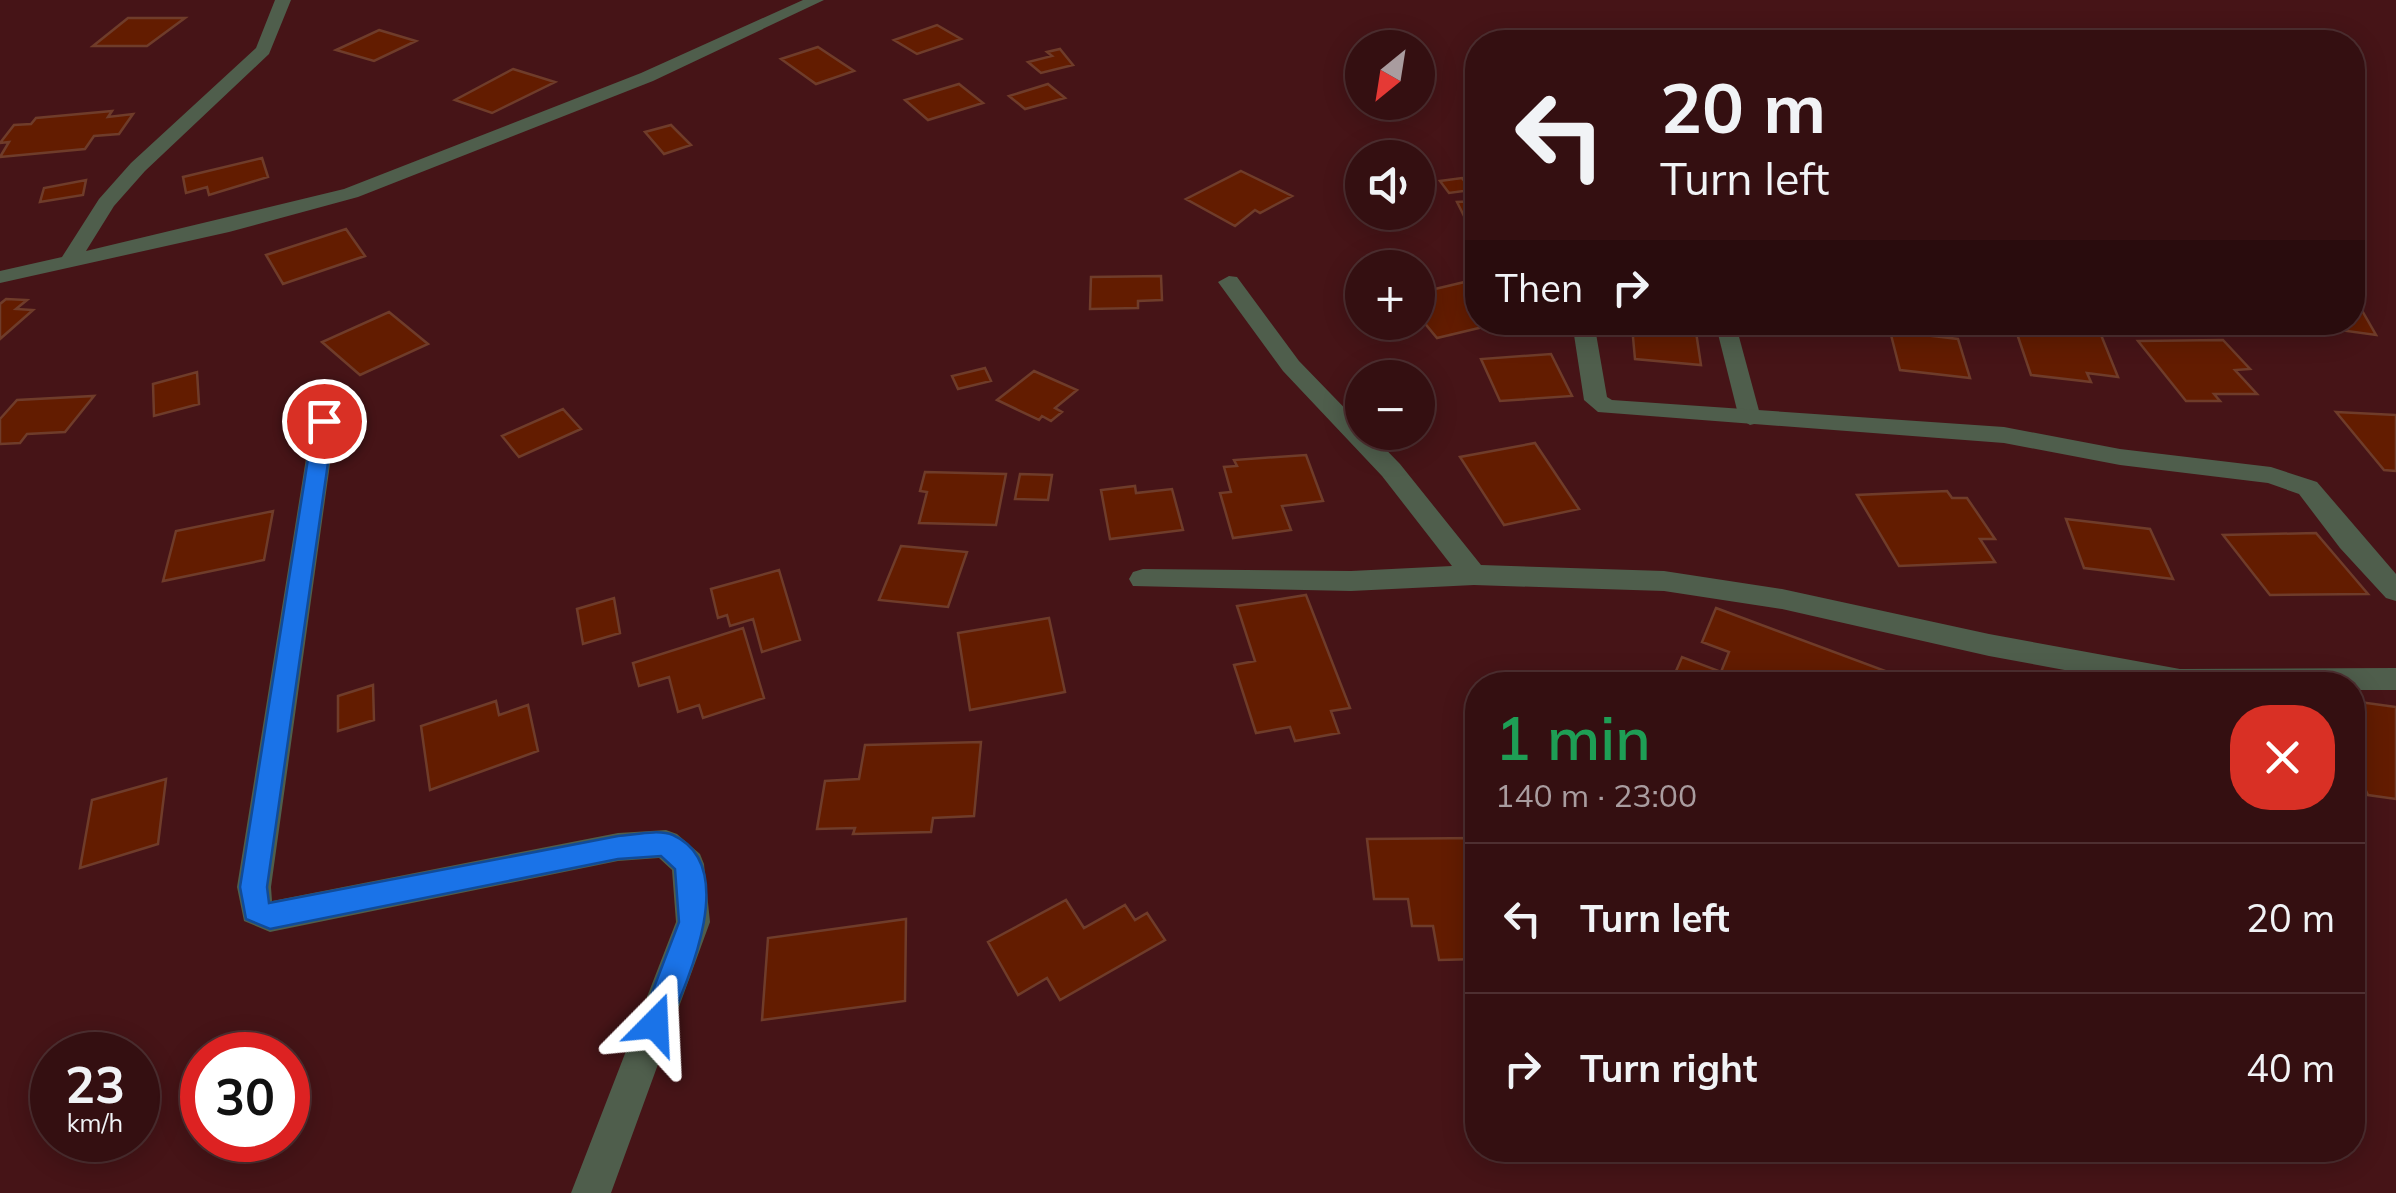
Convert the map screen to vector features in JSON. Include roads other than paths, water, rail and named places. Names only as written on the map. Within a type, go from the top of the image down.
[{"type":"street","points":[[72,258],[106,202],[138,167],[264,50],[270,37],[269,21],[283,0]]},
{"type":"street","points":[[0,277],[229,226],[350,193],[646,78],[816,0]]},
{"type":"street","points":[[1229,282],[1291,366],[1391,470],[1474,575]]},
{"type":"street","points":[[1586,335],[1596,400],[1606,407],[2004,434],[2120,456],[2294,480],[2308,488],[2349,541],[2396,591]]},
{"type":"street","points":[[324,421],[254,887],[256,910],[270,917],[618,848],[666,844],[688,864],[693,922],[591,1193]]},
{"type":"street","points":[[1143,579],[1352,581],[1474,575],[1664,581],[1782,599],[1989,645],[2136,672]]},
{"type":"street","points":[[2365,679],[2396,679]]},
{"type":"lane","points":[[1729,335],[1750,418]]}]
